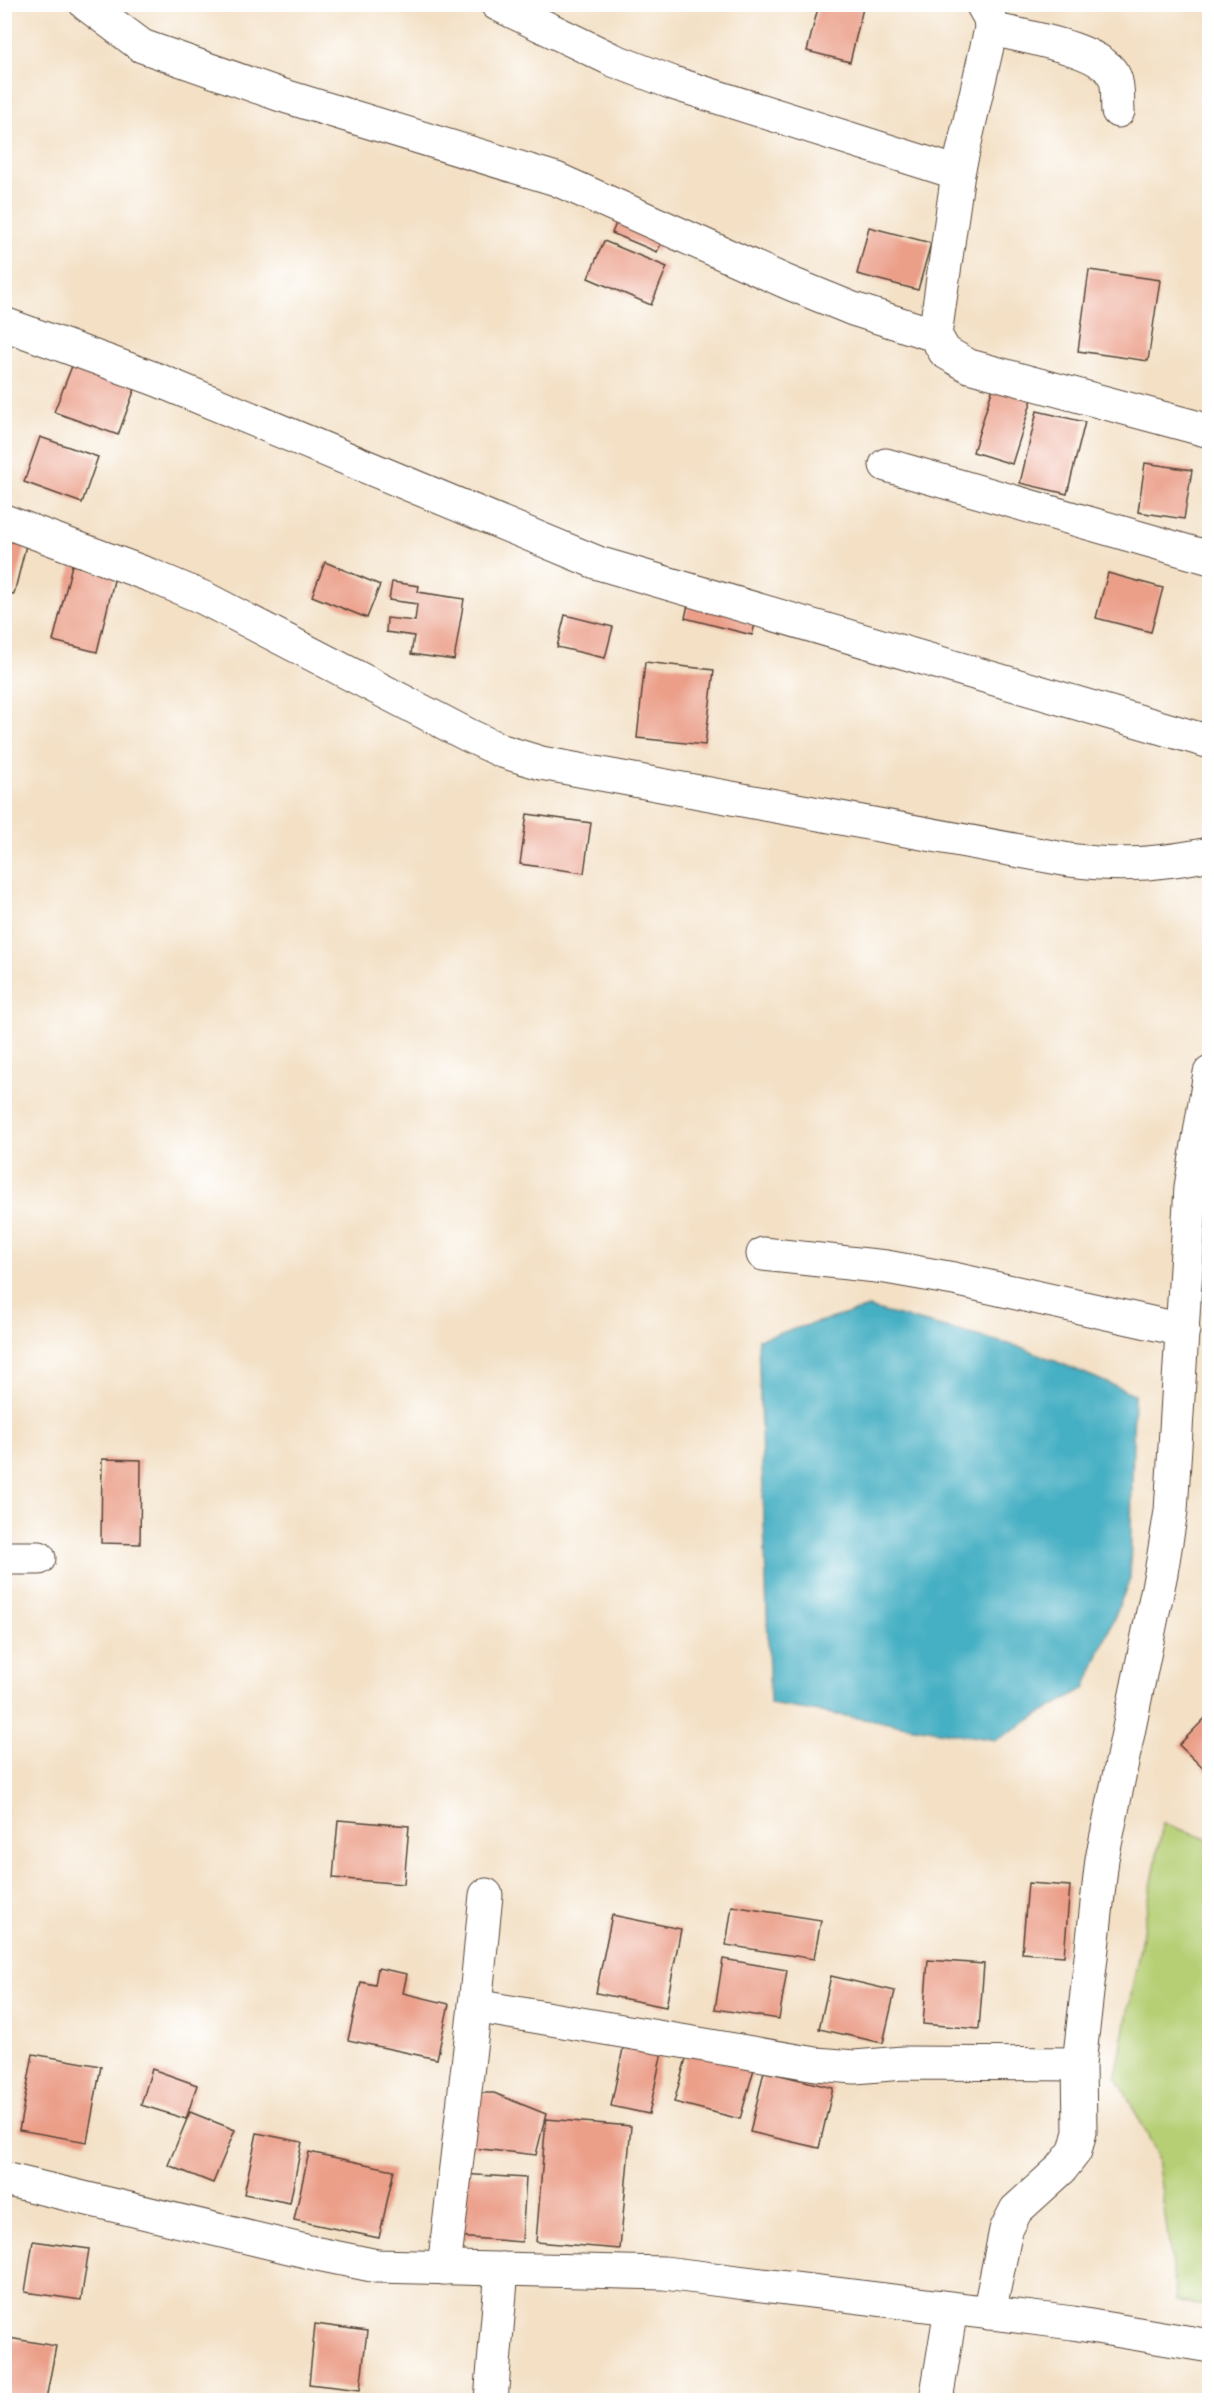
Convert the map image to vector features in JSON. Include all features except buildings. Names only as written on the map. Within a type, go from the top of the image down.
[{"type":"street","points":[[86,4],[142,46],[281,95],[556,179],[789,283],[853,309],[935,335]]},
{"type":"street","points":[[497,4],[613,60],[673,83],[958,172]]},
{"type":"street","points":[[1118,111],[1115,78],[1106,65],[1089,54],[986,17],[958,172],[935,335],[945,351],[969,366],[1209,430]]},
{"type":"street","points":[[4,324],[158,380],[598,563],[1209,742]]},
{"type":"street","points":[[886,465],[1209,558]]},
{"type":"street","points":[[4,521],[153,576],[204,598],[502,752],[541,763],[1069,860],[1113,866],[1151,865],[1209,854]]},
{"type":"street","points":[[989,2313],[1000,2248],[1016,2210],[1061,2169],[1075,2151],[1080,2132],[1079,2064],[1102,1859],[1161,1573],[1171,1511],[1191,1187],[1209,1073]]},
{"type":"street","points":[[763,1254],[886,1267],[954,1279],[1183,1330]]},
{"type":"street","points":[[4,1558],[39,1558]]},
{"type":"street","points":[[444,2268],[486,1895]]},
{"type":"street","points":[[475,2006],[816,2064],[855,2067],[903,2063],[1079,2064]]},
{"type":"street","points":[[4,2179],[377,2266],[664,2273],[1073,2323],[1209,2346]]},
{"type":"street","points":[[490,2400],[502,2269]]},
{"type":"street","points":[[936,2400],[951,2309]]},
{"type":"green space","points":[[1163,1823],[1209,1840],[1209,2307],[1177,2301],[1156,2151],[1116,2076]]},
{"type":"water","points":[[868,1308],[1024,1348],[1134,1394],[1130,1579],[1085,1688],[996,1740],[770,1704],[758,1339]]}]
